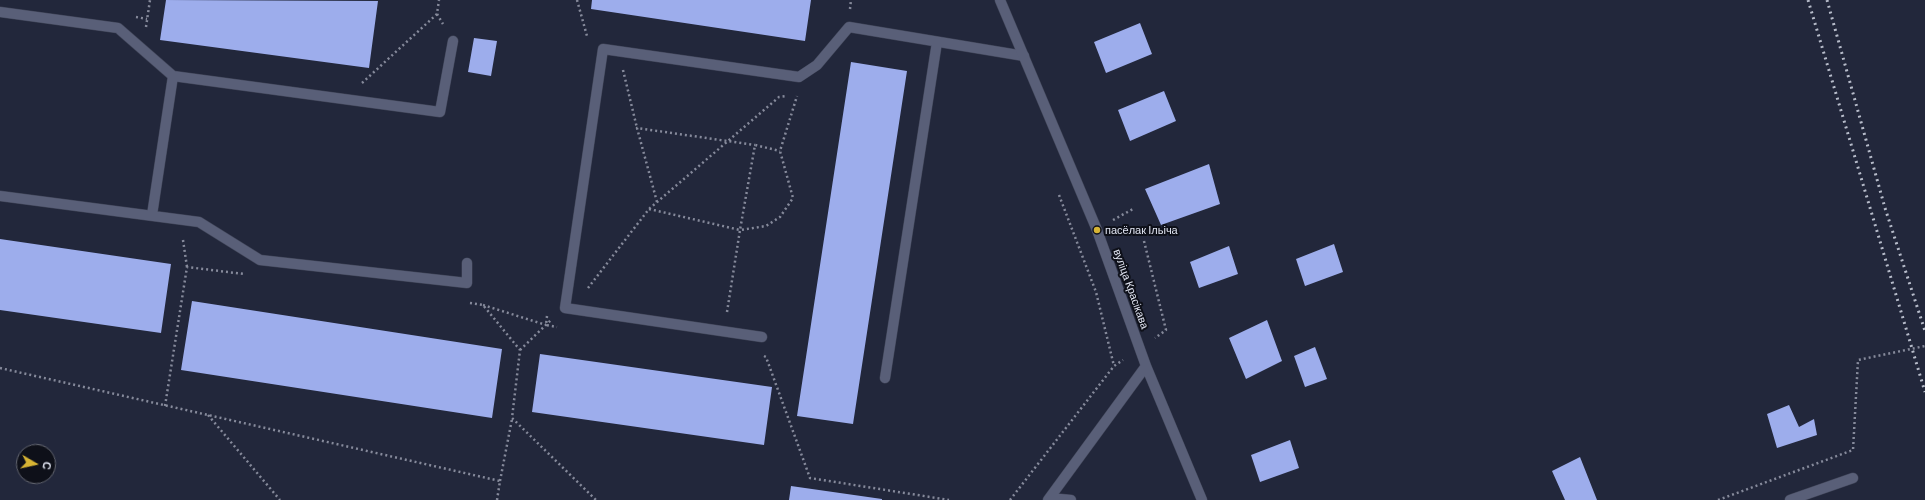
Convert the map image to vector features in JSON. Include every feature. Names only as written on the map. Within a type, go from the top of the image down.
[{"type":"street","name":"вуліца Красікава","points":[[1000,0],[1097,230],[1146,366],[1202,500]]},
{"type":"street","points":[[0,12],[118,28],[173,76],[440,112],[453,41]]},
{"type":"street","points":[[762,337],[565,308],[603,49],[799,77],[817,65],[849,27],[1024,56]]},
{"type":"street","points":[[885,378],[937,42]]},
{"type":"street","points":[[152,215],[173,76]]},
{"type":"street","points":[[0,196],[198,222],[260,260],[467,283],[467,263]]},
{"type":"street","points":[[1049,499],[1146,366]]},
{"type":"street","points":[[1790,500],[1853,478]]},
{"type":"street","points":[[1049,499],[1072,500]]},
{"type":"path","points":[[145,32],[150,0]]},
{"type":"path","points":[[358,86],[437,14],[439,0]]},
{"type":"path","points":[[577,0],[587,36],[601,38],[618,51],[657,202]]},
{"type":"path","points":[[849,27],[851,0]]},
{"type":"path","points":[[498,500],[500,481],[512,418],[520,350],[565,308],[584,293],[649,209],[779,97],[802,93]]},
{"type":"path","points":[[649,209],[740,230],[766,226],[780,217],[793,198],[780,151],[798,94]]},
{"type":"path","points":[[637,128],[755,145],[780,151]]},
{"type":"path","points":[[724,332],[755,145]]},
{"type":"path","points":[[1057,188],[1096,292],[1114,366]]},
{"type":"path","points":[[165,406],[187,267],[179,219]]},
{"type":"path","points":[[1010,500],[1114,366],[1166,330],[1144,241]]},
{"type":"path","points":[[187,267],[249,275]]},
{"type":"path","points":[[467,303],[483,305],[546,325],[561,327]]},
{"type":"path","points":[[483,305],[520,350]]},
{"type":"path","points":[[546,325],[548,310]]},
{"type":"path","points":[[1718,500],[1853,450],[1858,360],[1925,346]]},
{"type":"path","points":[[758,356],[766,357],[810,478],[949,500]]},
{"type":"path","points":[[0,368],[500,481]]},
{"type":"path","points":[[208,415],[280,500]]},
{"type":"path","points":[[512,418],[596,500]]},
{"type":"building","points":[[166,0],[378,1],[369,68],[160,40]]},
{"type":"building","points":[[592,0],[811,0],[805,41],[591,9]]},
{"type":"building","points":[[1140,23],[1152,54],[1106,73],[1094,42]]},
{"type":"building","points":[[474,38],[497,41],[491,76],[468,72]]},
{"type":"building","points":[[851,62],[907,71],[853,424],[797,416]]},
{"type":"building","points":[[1164,91],[1176,121],[1130,141],[1118,110]]},
{"type":"building","points":[[1209,164],[1220,204],[1161,225],[1145,189]]},
{"type":"building","points":[[0,239],[171,264],[161,333],[0,310]]},
{"type":"building","points":[[1334,244],[1343,272],[1305,286],[1296,259]]},
{"type":"building","points":[[1229,246],[1238,274],[1199,288],[1190,262]]},
{"type":"building","points":[[192,301],[502,349],[492,418],[181,370]]},
{"type":"building","points":[[1267,320],[1282,361],[1246,379],[1229,338]]},
{"type":"building","points":[[1315,347],[1327,379],[1305,387],[1294,356]]},
{"type":"building","points":[[540,354],[772,387],[764,445],[532,412]]},
{"type":"building","points":[[1789,405],[1799,427],[1814,419],[1817,435],[1777,448],[1767,414]]},
{"type":"building","points":[[1290,440],[1299,468],[1260,482],[1251,455]]},
{"type":"building","points":[[1580,457],[1597,500],[1565,500],[1552,471]]},
{"type":"building","points":[[791,486],[882,499],[882,500],[789,500]]},
{"type":"railway","points":[[1808,0],[1925,392]]},
{"type":"railway","points":[[1827,0],[1885,208],[1925,331]]},
{"type":"place","name":"пасёлак Ільіча","points":[[1097,230]]}]
